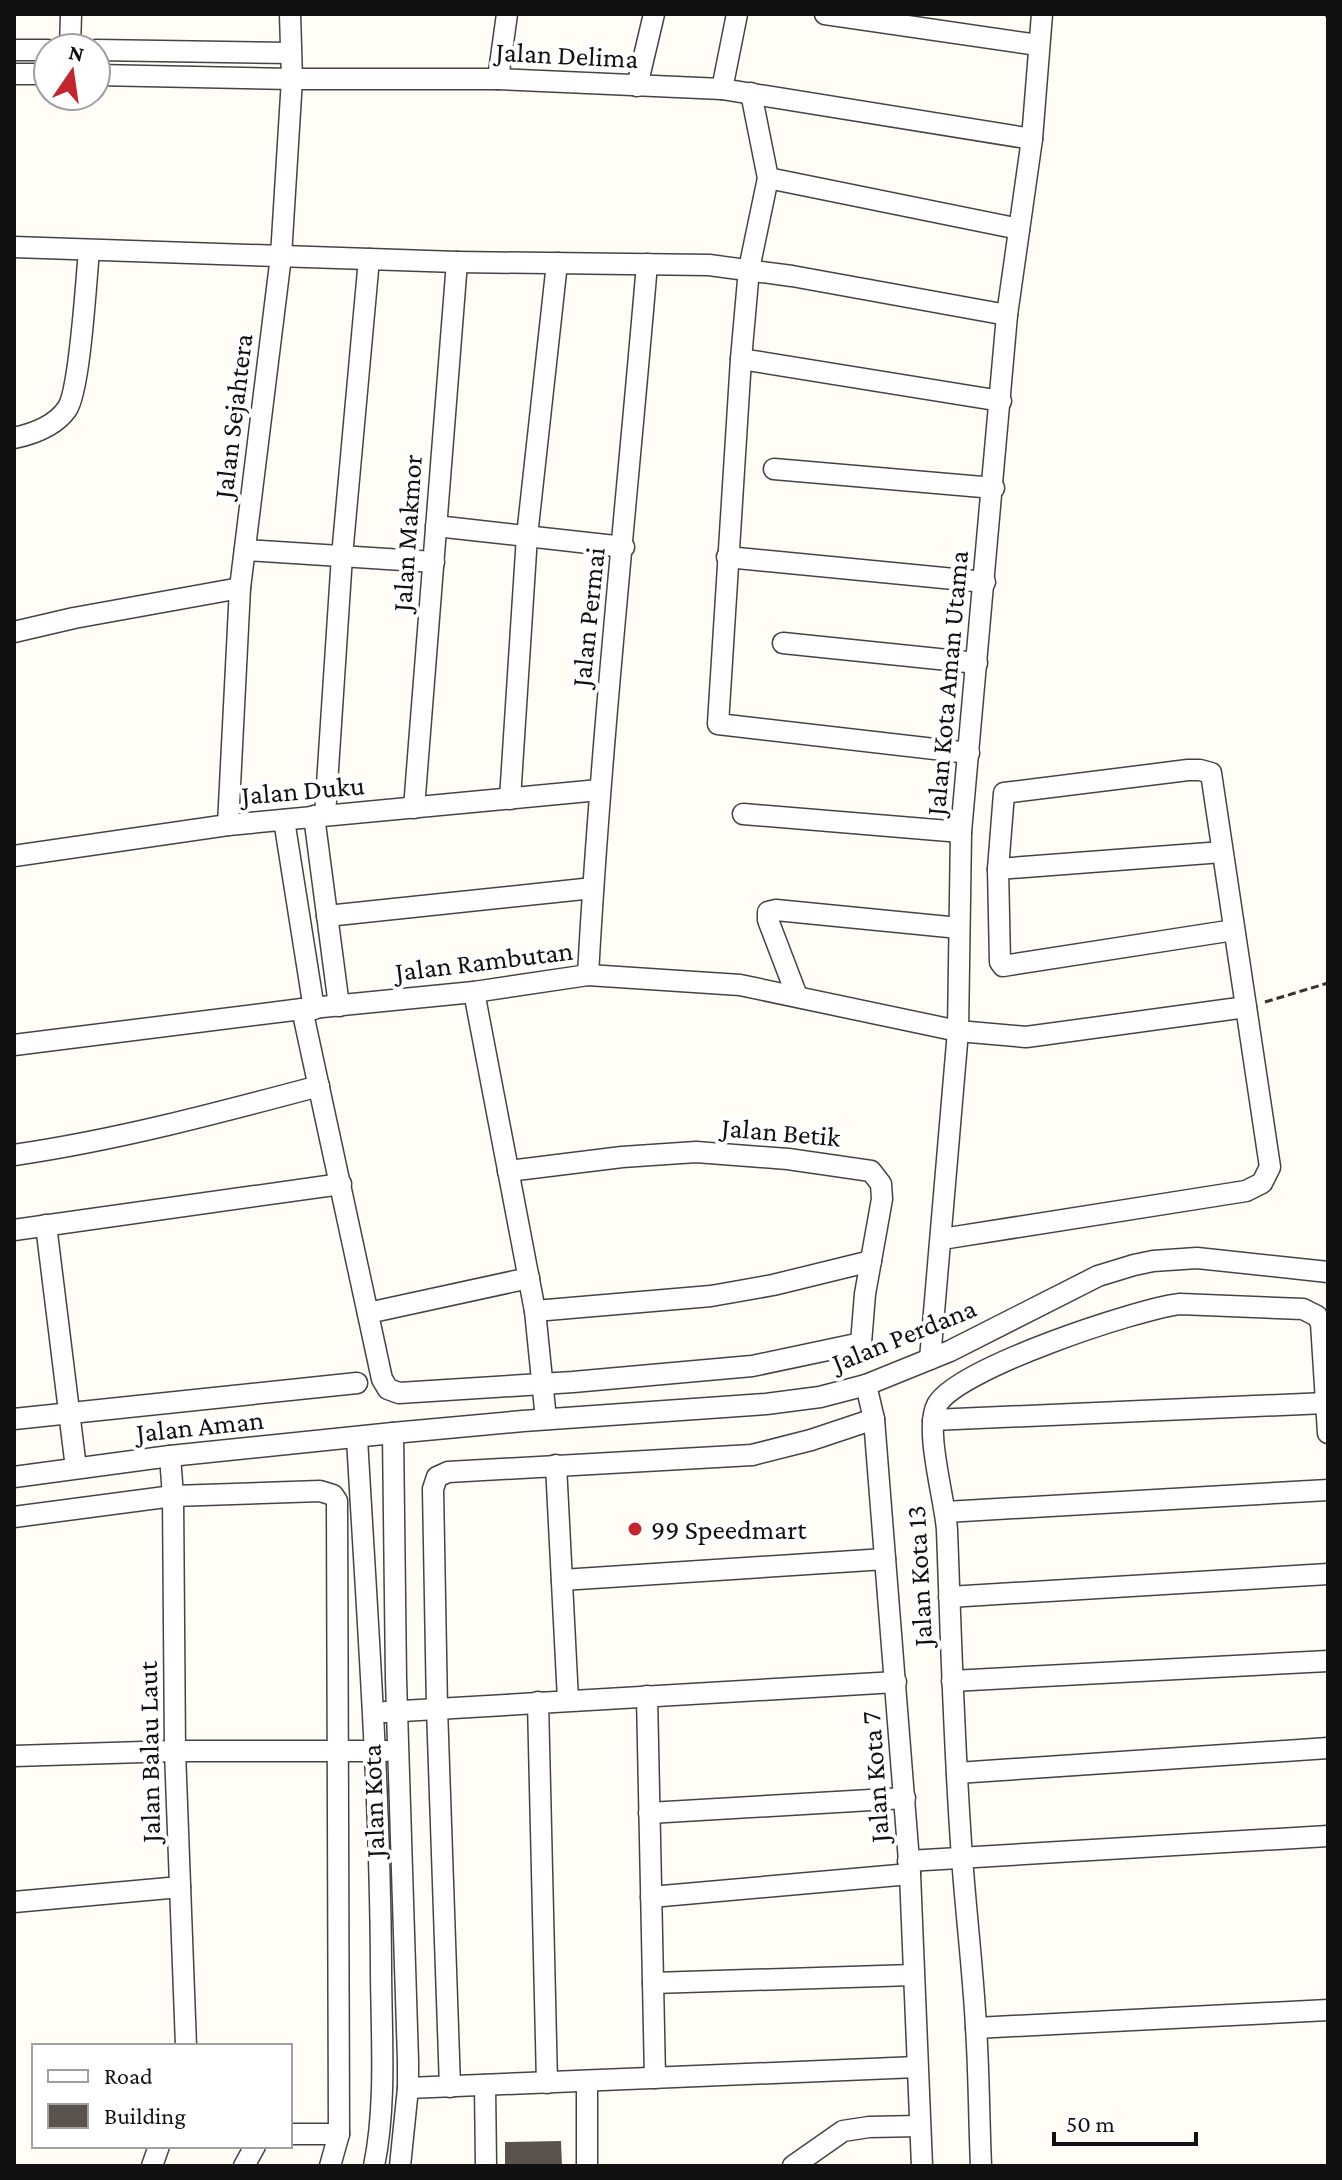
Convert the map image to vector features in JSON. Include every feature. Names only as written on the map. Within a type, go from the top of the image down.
[{"type":"street","name":"Jalan Sejahtera","points":[[228,825],[240,588],[281,256],[292,79],[290,14]]},
{"type":"street","points":[[498,79],[507,14]]},
{"type":"street","points":[[637,86],[654,14]]},
{"type":"street","points":[[722,89],[737,14]]},
{"type":"street","points":[[825,14],[1038,45]]},
{"type":"street","name":"Jalan Kota Aman Utama","points":[[930,1359],[958,1031],[961,832],[1007,315],[1032,139],[1042,14]]},
{"type":"street","points":[[112,50],[290,53]]},
{"type":"street","name":"Jalan Delima","points":[[112,75],[498,79],[722,89],[1032,139]]},
{"type":"street","points":[[751,93],[768,178],[749,269],[718,721],[720,726],[969,753]]},
{"type":"street","points":[[768,178],[1019,229]]},
{"type":"street","points":[[14,247],[457,262],[709,265],[749,269],[1007,315]]},
{"type":"street","points":[[14,438],[44,428],[64,413],[70,404],[89,251]]},
{"type":"street","points":[[339,1006],[327,916],[319,815],[369,259]]},
{"type":"street","name":"Jalan Makmor","points":[[414,808],[457,262]]},
{"type":"street","points":[[510,799],[527,536],[557,263]]},
{"type":"street","name":"Jalan Permai","points":[[588,975],[599,790],[624,547],[647,264]]},
{"type":"street","points":[[741,359],[1001,401]]},
{"type":"street","points":[[774,469],[994,488]]},
{"type":"street","points":[[436,526],[624,547]]},
{"type":"street","points":[[245,550],[434,562]]},
{"type":"street","points":[[727,557],[985,582]]},
{"type":"street","points":[[14,632],[240,588]]},
{"type":"street","points":[[783,643],[977,663]]},
{"type":"street","points":[[942,1239],[1246,1191],[1262,1183],[1267,1176],[1270,1159],[1211,773],[1188,770],[1004,793],[998,869],[1000,962],[1003,966],[1234,930]]},
{"type":"street","name":"Jalan Duku","points":[[14,856],[228,825],[599,790]]},
{"type":"street","points":[[743,814],[961,832]]},
{"type":"street","points":[[284,820],[319,1086],[384,1385],[399,1393],[544,1382]]},
{"type":"street","points":[[998,869],[1222,852]]},
{"type":"street","points":[[327,916],[593,888]]},
{"type":"street","points":[[797,996],[768,920],[768,912],[776,910],[959,928]]},
{"type":"street","name":"Jalan Rambutan","points":[[14,1045],[474,992],[588,975],[712,981],[958,1031],[1040,1036],[1246,1007]]},
{"type":"street","points":[[474,992],[535,1311],[546,1419]]},
{"type":"street","points":[[14,1155],[111,1138],[319,1086]]},
{"type":"street","name":"Jalan Betik","points":[[508,1171],[622,1157],[696,1152],[863,1168],[877,1176],[882,1192],[865,1294],[861,1343],[752,1366],[544,1382]]},
{"type":"street","points":[[14,1230],[341,1184]]},
{"type":"street","points":[[46,1225],[76,1468]]},
{"type":"street","name":"Jalan Perdana","points":[[393,1433],[766,1404],[820,1397],[866,1385],[930,1359],[1098,1276],[1153,1261],[1221,1260],[1328,1272]]},
{"type":"street","points":[[535,1311],[711,1296],[773,1285],[871,1261]]},
{"type":"street","points":[[368,1313],[529,1278]]},
{"type":"street","points":[[1326,1403],[933,1420],[938,1403],[955,1387],[992,1367],[1096,1326],[1162,1306],[1180,1304],[1303,1309],[1317,1316],[1322,1330],[1328,1433]]},
{"type":"street","points":[[14,1419],[357,1383]]},
{"type":"street","name":"Jalan Kota 7","points":[[866,1385],[874,1419],[905,1798],[922,2166]]},
{"type":"street","points":[[450,2087],[437,1708],[434,1483],[442,1473],[448,1472],[752,1455],[874,1419]]},
{"type":"street","name":"Jalan Kota 13","points":[[933,1420],[946,1512],[952,1681],[976,2028],[981,2166]]},
{"type":"street","name":"Jalan Aman","points":[[14,1477],[170,1456],[393,1433]]},
{"type":"street","name":"Jalan Kota","points":[[393,1433],[408,2088],[400,2166]]},
{"type":"street","name":"Jalan Kota","points":[[357,1438],[381,1926],[381,2068],[374,2166]]},
{"type":"street","name":"Jalan Balau Laut","points":[[170,1456],[175,1751],[186,2044]]},
{"type":"street","points":[[556,1465],[568,1700]]},
{"type":"street","points":[[946,1512],[1328,1490]]},
{"type":"street","points":[[14,1517],[173,1496],[320,1491],[333,1495],[337,1501],[339,2134],[330,2166]]},
{"type":"street","points":[[562,1580],[885,1559]]},
{"type":"street","points":[[949,1597],[1328,1574]]},
{"type":"street","points":[[952,1681],[1328,1661]]},
{"type":"street","points":[[372,1712],[896,1682]]},
{"type":"street","points":[[647,1696],[655,2078]]},
{"type":"street","points":[[538,1702],[547,2083]]},
{"type":"street","points":[[957,1773],[1328,1748]]},
{"type":"street","points":[[14,1756],[175,1751],[399,1750]]},
{"type":"street","points":[[649,1813],[905,1798]]},
{"type":"street","points":[[651,1897],[909,1867],[962,1856],[1328,1836]]},
{"type":"street","points":[[14,1902],[180,1887]]},
{"type":"street","points":[[653,1983],[913,1975]]},
{"type":"street","points":[[976,2028],[1328,2010]]},
{"type":"street","points":[[408,2088],[917,2067]]},
{"type":"street","points":[[587,2081],[587,2166]]},
{"type":"street","points":[[485,2085],[486,2166]]},
{"type":"street","points":[[793,2166],[843,2131],[919,2126]]},
{"type":"street","points":[[292,2134],[339,2134]]},
{"type":"street","points":[[244,2166],[254,2148]]},
{"type":"path","points":[[1246,1007],[1328,983]]},
{"type":"building","points":[[561,2141],[562,2166],[505,2166],[505,2142]]},
{"type":"place","name":"99 Speedmart","points":[[635,1529]]}]
